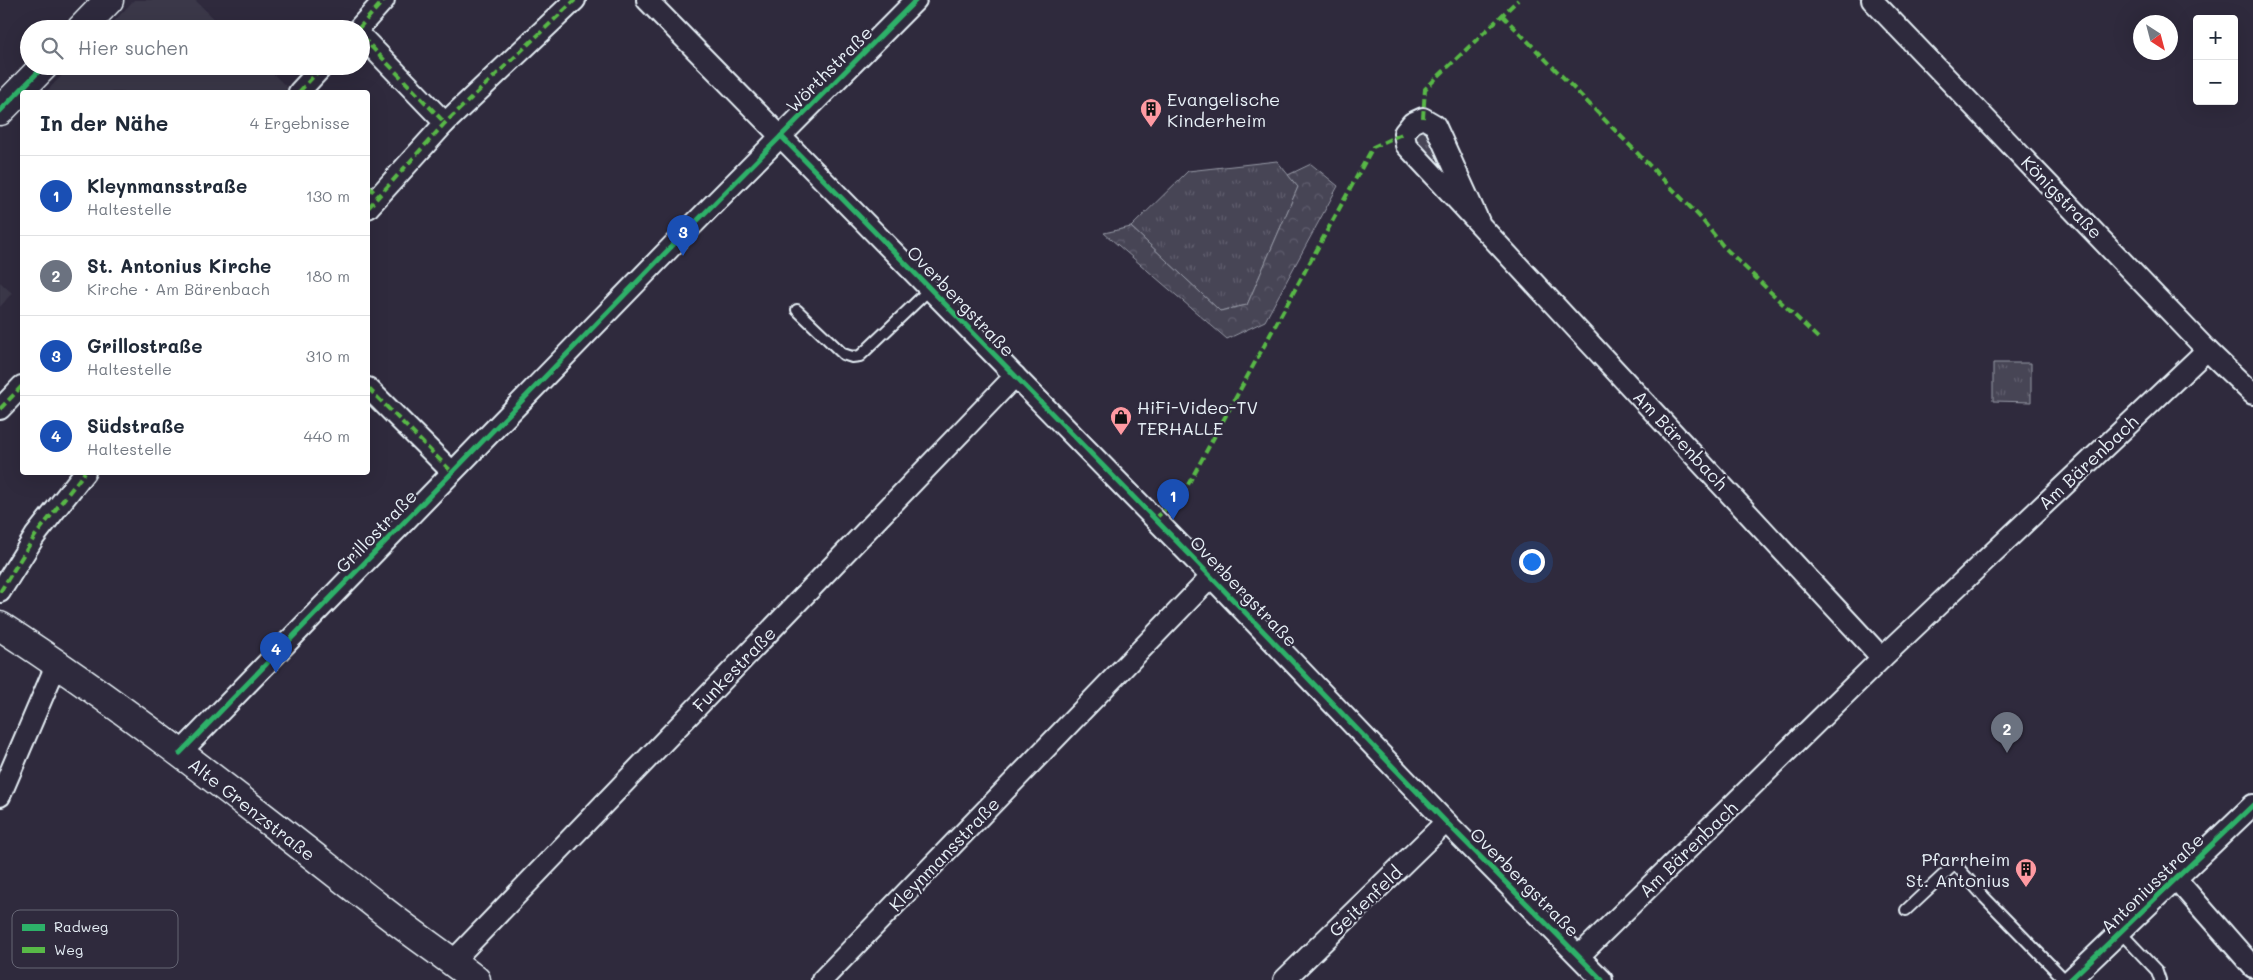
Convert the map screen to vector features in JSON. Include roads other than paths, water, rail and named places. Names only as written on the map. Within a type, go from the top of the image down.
[{"type":"street","points":[[91,20],[110,0]]},
{"type":"street","points":[[366,20],[384,0]]},
{"type":"street","points":[[371,197],[445,123],[575,0]]},
{"type":"street","name":"Overbergstraße","points":[[647,0],[1602,980]]},
{"type":"street","name":"Wörthstraße","points":[[781,136],[916,0]]},
{"type":"street","name":"Königstraße","points":[[1872,0],[2208,350],[2253,394]]},
{"type":"street","points":[[370,45],[445,123]]},
{"type":"street","points":[[21,90],[35,75]]},
{"type":"street","points":[[300,90],[314,75]]},
{"type":"street","points":[[0,111],[20,91]]},
{"type":"street","name":"Am Bärenbach","points":[[1480,222],[1435,125],[1423,118],[1412,123],[1404,133],[1406,145],[1480,222],[1882,658]]},
{"type":"street","name":"Grillostraße","points":[[180,753],[781,136]]},
{"type":"street","name":"Am Bärenbach","points":[[1579,956],[1882,658],[2208,350]]},
{"type":"street","name":"Funkestraße","points":[[452,962],[1015,376]]},
{"type":"street","points":[[0,409],[20,388]]},
{"type":"street","points":[[370,390],[452,472]]},
{"type":"street","points":[[0,592],[34,536],[83,475]]},
{"type":"street","name":"Kleynmansstraße","points":[[822,980],[1211,577]]},
{"type":"street","name":"Alte Grenzstraße","points":[[0,626],[57,663],[180,753],[383,911],[476,980]]},
{"type":"street","points":[[0,796],[57,663]]},
{"type":"street","name":"Antoniusstraße","points":[[2070,980],[2253,805]]},
{"type":"street","name":"Geitenfeld","points":[[1284,980],[1446,822]]},
{"type":"street","points":[[2176,879],[2253,967]]},
{"type":"lane","points":[[797,310],[843,354],[852,357],[860,356],[930,289]]},
{"type":"lane","points":[[1906,910],[1955,864],[1984,897],[2065,980]]},
{"type":"lane","points":[[2120,932],[2157,971],[2160,980]]},
{"type":"place","name":"Evangelische Kinderheim","points":[[1151,128]]},
{"type":"place","name":"Grillostraße","points":[[683,256]]},
{"type":"place","name":"HiFi-Video-TV TERHALLE","points":[[1121,436]]},
{"type":"place","name":"Kleynmansstraße","points":[[1173,520]]},
{"type":"place","name":"Südstraße","points":[[276,673]]},
{"type":"place","name":"St. Antonius Kirche","points":[[2007,753]]},
{"type":"place","name":"Pfarrheim St. Antonius","points":[[2026,888]]}]
